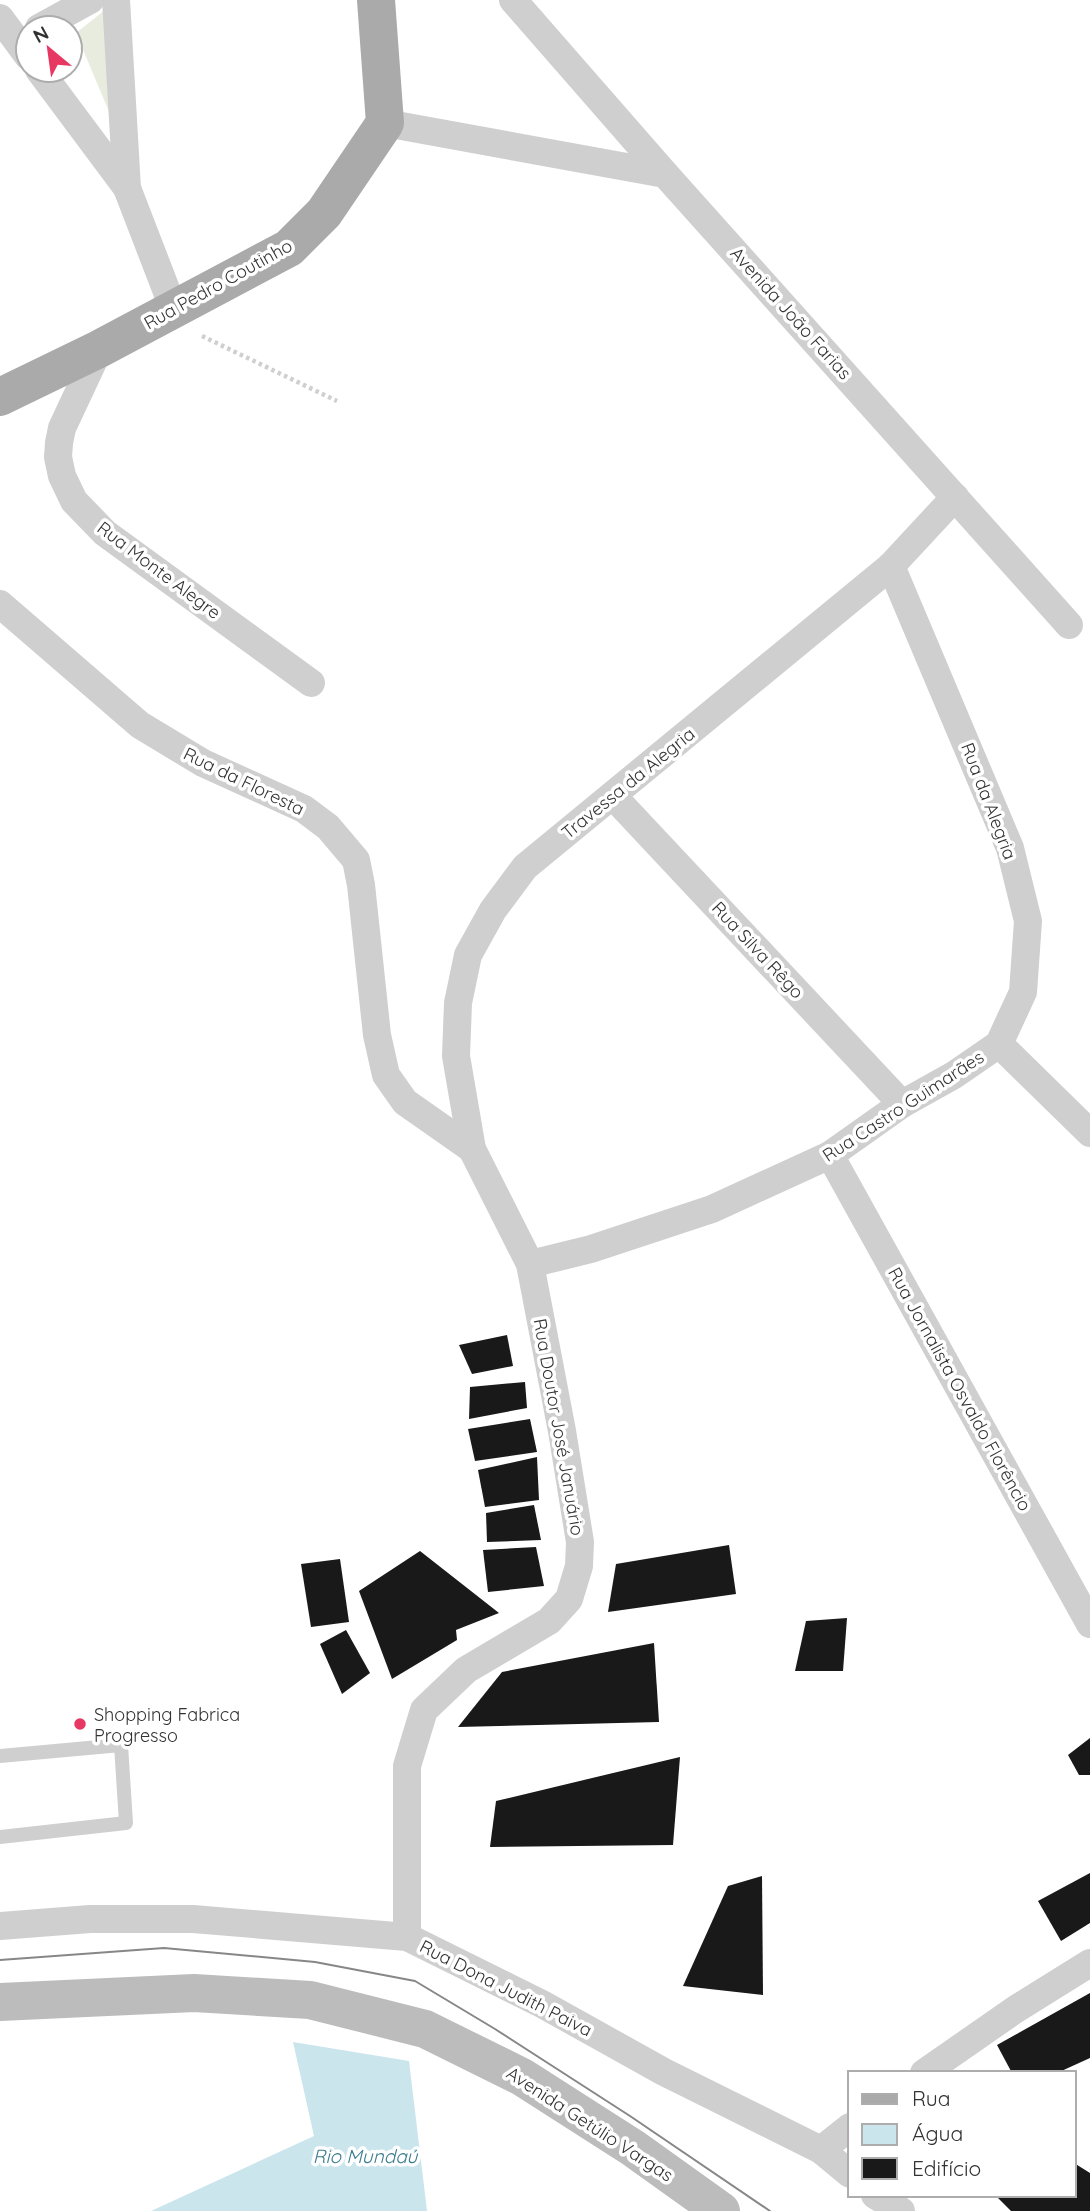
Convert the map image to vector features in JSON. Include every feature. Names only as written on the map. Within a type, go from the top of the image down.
[{"type":"main road","points":[[376,0],[385,123]]},
{"type":"main road","name":"Rua Pedro Coutinho","points":[[3,399],[99,349],[185,321],[289,248],[324,213],[385,123]]},
{"type":"main road","name":"Avenida Getúlio Vargas","points":[[0,2002],[194,1993],[310,2000],[425,2029],[522,2077],[633,2147],[721,2211]]},
{"type":"street","points":[[63,14],[90,0]]},
{"type":"street","points":[[116,0],[127,188]]},
{"type":"street","name":"Avenida João Farias","points":[[513,0],[1069,625]]},
{"type":"street","points":[[49,84],[127,188],[185,321]]},
{"type":"street","points":[[385,123],[665,174]]},
{"type":"street","name":"Rua Monte Alegre","points":[[99,349],[62,428],[59,443],[58,457],[62,476],[74,501],[105,533],[311,683]]},
{"type":"street","name":"Travessa da Alegria","points":[[472,1149],[456,1056],[458,1003],[468,955],[493,910],[525,867],[891,566],[955,497]]},
{"type":"street","name":"Rua da Alegria","points":[[891,566],[1010,848],[1028,921],[1023,992],[999,1044]]},
{"type":"street","name":"Rua da Floresta","points":[[0,604],[140,725],[203,763],[304,809],[344,843],[356,860],[361,885],[377,1035],[386,1075],[405,1102],[472,1149]]},
{"type":"street","name":"Rua Silva Rêgo","points":[[613,796],[902,1104]]},
{"type":"street","points":[[999,1044],[1090,1133]]},
{"type":"street","name":"Rua Castro Guimarães","points":[[530,1264],[591,1249],[700,1213],[830,1155],[902,1104],[954,1075],[999,1044]]},
{"type":"street","name":"Rua Doutor José Januário","points":[[407,1937],[407,1766],[424,1710],[466,1670],[549,1621],[569,1599],[579,1566],[580,1542],[562,1431],[530,1264],[472,1149]]},
{"type":"street","name":"Rua Jornalista Osvaldo Florêncio","points":[[830,1155],[1090,1624]]},
{"type":"street","name":"Rua Dona Judith Paiva","points":[[0,1926],[89,1919],[193,1919],[407,1937],[542,2004],[664,2072],[821,2150],[848,2172]]},
{"type":"street","points":[[927,2071],[1090,1963]]},
{"type":"street","points":[[821,2150],[848,2129]]},
{"type":"street","points":[[878,2197],[901,2211]]},
{"type":"lane","points":[[0,1756],[121,1745],[126,1823],[0,1838]]},
{"type":"path","points":[[185,321],[337,401]]},
{"type":"shaded area","points":[[110,6],[126,152],[84,52],[84,27]]},
{"type":"water","name":"Rio Mundaú","points":[[293,2042],[409,2061],[427,2211],[151,2211],[314,2136]]},
{"type":"building","points":[[507,1335],[513,1366],[472,1374],[459,1345]]},
{"type":"building","points":[[525,1382],[527,1408],[469,1419],[470,1387]]},
{"type":"building","points":[[530,1419],[537,1452],[475,1461],[468,1429]]},
{"type":"building","points":[[537,1457],[539,1500],[485,1507],[478,1470]]},
{"type":"building","points":[[534,1505],[541,1540],[487,1542],[486,1513]]},
{"type":"building","points":[[729,1545],[736,1594],[608,1612],[616,1564]]},
{"type":"building","points":[[536,1547],[544,1586],[488,1592],[483,1550]]},
{"type":"building","points":[[420,1551],[499,1613],[456,1630],[457,1640],[392,1679],[359,1591]]},
{"type":"building","points":[[340,1559],[349,1622],[311,1627],[301,1564]]},
{"type":"building","points":[[847,1618],[843,1671],[795,1671],[806,1621]]},
{"type":"building","points":[[346,1630],[370,1673],[342,1694],[320,1644]]},
{"type":"building","points":[[654,1643],[659,1722],[458,1727],[502,1672]]},
{"type":"building","points":[[1090,1738],[1090,1775],[1079,1775],[1068,1755]]},
{"type":"building","points":[[680,1757],[673,1845],[490,1847],[496,1801]]},
{"type":"building","points":[[1090,1873],[1090,1923],[1061,1941],[1038,1901]]},
{"type":"building","points":[[762,1876],[763,1995],[683,1986],[728,1886]]},
{"type":"building","points":[[1090,1993],[1090,2058],[1061,2071],[1011,2071],[997,2045]]},
{"type":"building","points":[[1076,2164],[1090,2173],[1090,2211],[1011,2211],[997,2197],[1076,2197]]},
{"type":"tram line","points":[[0,1960],[164,1948],[315,1962],[415,1981],[630,2116],[770,2211]]},
{"type":"place","name":"Shopping Fabrica Progresso","points":[[80,1724]]}]
